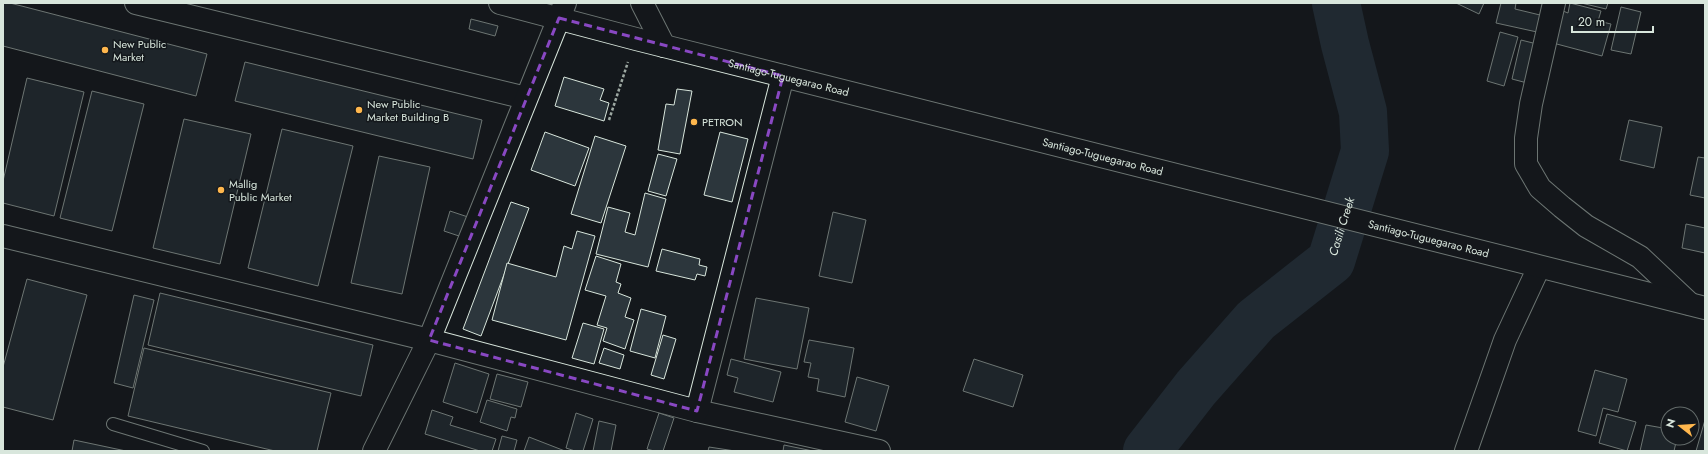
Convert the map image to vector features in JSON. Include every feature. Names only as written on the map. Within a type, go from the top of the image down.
[{"type":"main road","points":[[136,3],[526,98]]},
{"type":"main road","name":"Santiago-Tuguegarao Road","points":[[500,3],[562,10],[636,39],[1698,306]]},
{"type":"main road","points":[[642,3],[664,46]]},
{"type":"main road","points":[[1554,3],[1531,104],[1526,138],[1526,164],[1540,188],[1562,207],[1586,226],[1640,257],[1698,306]]},
{"type":"main road","points":[[374,451],[429,340],[562,10]]},
{"type":"main road","points":[[697,411],[783,76]]},
{"type":"main road","points":[[3,236],[429,340],[697,411],[879,451]]},
{"type":"main road","points":[[1466,451],[1505,340],[1539,267]]},
{"type":"lane","points":[[113,424],[202,451]]},
{"type":"path","points":[[610,120],[636,39]]},
{"type":"highlighted area","points":[[559,18],[783,76],[697,411],[429,340]]},
{"type":"building","name":"New Public Market","points":[[3,3],[10,3],[207,54],[196,96],[3,46]]},
{"type":"building","points":[[1456,3],[1484,3],[1479,14]]},
{"type":"building","points":[[1501,3],[1516,3],[1515,9],[1540,15],[1537,32],[1496,23]]},
{"type":"building","points":[[1570,3],[1601,11],[1598,21],[1611,24],[1602,56],[1553,43],[1563,11],[1568,13]]},
{"type":"building","points":[[1581,3],[1608,3],[1606,9]]},
{"type":"building","points":[[1621,7],[1641,12],[1631,54],[1611,50]]},
{"type":"building","points":[[471,19],[498,26],[495,36],[469,29]]},
{"type":"building","points":[[1500,32],[1518,37],[1504,86],[1487,81]]},
{"type":"building","points":[[1521,40],[1541,45],[1531,84],[1512,79]]},
{"type":"building","name":"New Public Market Building B","points":[[245,62],[482,120],[473,159],[235,101]]},
{"type":"building","points":[[564,77],[604,89],[600,100],[609,103],[604,121],[555,106]]},
{"type":"building","points":[[27,78],[84,92],[54,216],[3,203],[3,181]]},
{"type":"building","points":[[677,89],[692,91],[680,154],[658,150],[666,104],[674,105]]},
{"type":"building","points":[[92,91],[144,104],[112,231],[60,218]]},
{"type":"building","points":[[184,119],[251,134],[220,264],[153,248]]},
{"type":"building","points":[[1629,120],[1662,127],[1654,168],[1620,160]]},
{"type":"building","points":[[282,129],[353,146],[318,286],[248,268]]},
{"type":"building","points":[[545,132],[589,148],[575,186],[531,170]]},
{"type":"building","points":[[720,132],[748,139],[732,202],[704,195]]},
{"type":"building","points":[[595,136],[626,146],[601,223],[571,214]]},
{"type":"building","points":[[658,154],[677,159],[666,196],[648,191]]},
{"type":"building","points":[[379,156],[430,167],[402,294],[351,283]]},
{"type":"building","points":[[1698,157],[1705,158],[1705,198],[1690,195]]},
{"type":"building","points":[[645,193],[666,199],[648,267],[596,254],[608,207],[630,213],[625,232],[635,235]]},
{"type":"building","points":[[511,202],[529,208],[481,336],[463,329]]},
{"type":"building","points":[[450,211],[468,217],[462,237],[444,231]]},
{"type":"building","points":[[833,212],[866,220],[852,283],[819,276]]},
{"type":"building","points":[[1686,224],[1705,228],[1705,253],[1682,248]]},
{"type":"building","points":[[577,231],[595,236],[566,340],[492,320],[507,263],[556,277],[564,246],[572,249]]},
{"type":"building","points":[[662,249],[700,259],[699,265],[707,267],[705,276],[697,274],[695,280],[656,271]]},
{"type":"building","points":[[596,256],[621,264],[616,282],[621,284],[618,293],[631,298],[625,317],[634,320],[625,349],[603,341],[607,328],[597,325],[606,296],[585,290]]},
{"type":"building","points":[[27,279],[87,295],[53,420],[3,407],[3,367]]},
{"type":"building","points":[[160,293],[373,345],[361,396],[148,345]]},
{"type":"building","points":[[134,295],[154,300],[133,388],[114,383]]},
{"type":"building","points":[[756,298],[809,308],[797,369],[744,359]]},
{"type":"building","points":[[641,309],[666,316],[655,358],[630,351]]},
{"type":"building","points":[[583,323],[604,329],[594,364],[572,358]]},
{"type":"building","points":[[663,335],[676,339],[664,379],[651,375]]},
{"type":"building","points":[[809,340],[854,348],[845,397],[817,391],[819,379],[808,377],[811,363],[804,362]]},
{"type":"building","points":[[144,348],[331,393],[317,451],[275,451],[128,416]]},
{"type":"building","points":[[604,348],[624,355],[620,369],[599,363]]},
{"type":"building","points":[[731,359],[781,372],[773,402],[734,392],[738,378],[727,375]]},
{"type":"building","points":[[974,359],[1023,375],[1013,407],[963,391]]},
{"type":"building","points":[[455,363],[489,374],[477,413],[443,402]]},
{"type":"building","points":[[1595,370],[1627,379],[1618,412],[1603,408],[1596,436],[1578,431]]},
{"type":"building","points":[[497,374],[528,382],[521,407],[490,399]]},
{"type":"building","points":[[857,377],[889,386],[876,431],[845,422]]},
{"type":"building","points":[[487,400],[517,409],[515,418],[511,417],[507,431],[480,422]]},
{"type":"building","points":[[432,410],[453,417],[450,425],[496,439],[492,451],[480,451],[425,434]]},
{"type":"building","points":[[576,413],[593,419],[583,451],[575,451],[566,448]]},
{"type":"building","points":[[659,413],[674,418],[663,451],[654,451],[647,449]]},
{"type":"building","points":[[1607,414],[1636,422],[1627,451],[1599,443]]},
{"type":"building","points":[[1705,420],[1705,451],[1696,451],[1697,446],[1700,446],[1700,437]]},
{"type":"building","points":[[599,421],[616,425],[611,451],[593,451]]},
{"type":"building","points":[[1646,425],[1660,427],[1660,446],[1675,446],[1674,451],[1640,451]]},
{"type":"building","points":[[502,436],[517,440],[514,451],[498,451]]},
{"type":"building","points":[[529,437],[565,451],[524,451]]},
{"type":"building","points":[[74,440],[126,451],[72,451]]},
{"type":"building","points":[[784,445],[813,451],[783,451]]},
{"type":"building","points":[[709,447],[735,451],[708,451]]},
{"type":"waterway","name":"Casili Creek","points":[[1147,451],[1196,388],[1256,320],[1331,261],[1365,151],[1363,112],[1336,3]]},
{"type":"place","name":"New Public Market","points":[[105,50]]},
{"type":"place","name":"New Public Market Building B","points":[[359,110]]},
{"type":"place","name":"PETRON","points":[[694,122]]},
{"type":"place","name":"Mallig Public Market","points":[[221,190]]}]
